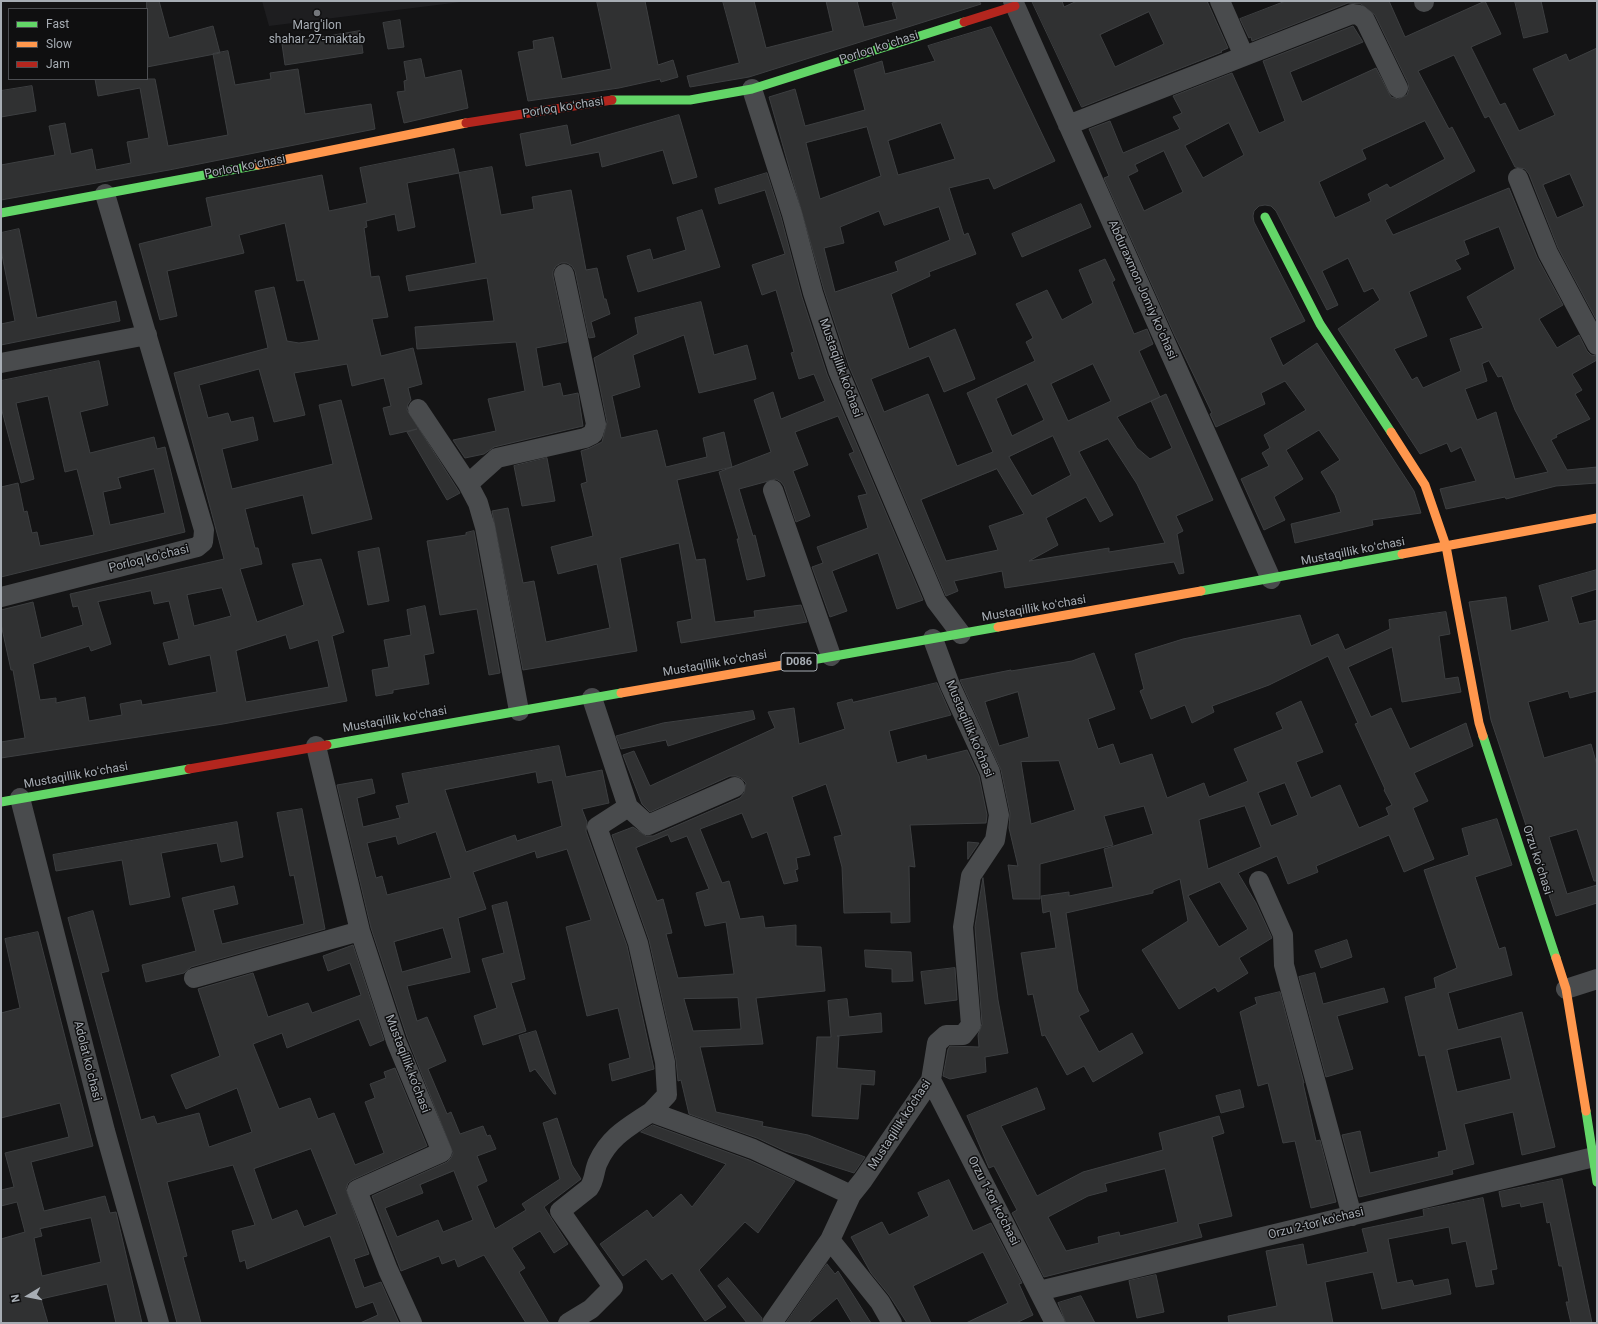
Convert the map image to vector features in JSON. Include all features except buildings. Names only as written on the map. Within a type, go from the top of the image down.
[{"type":"street","points":[[1220,1],[1244,56]]},
{"type":"street","name":"Porloq koʻchasi","points":[[1,213],[467,123],[615,100],[690,100],[752,89],[1014,3]]},
{"type":"street","name":"Abduraxmon Jomiy koʻchasi","points":[[1014,3],[1271,579]]},
{"type":"street","points":[[1068,125],[1352,14],[1360,15],[1365,20],[1398,88]]},
{"type":"street","name":"Mustaqillik ko‘chasi","points":[[752,89],[792,214],[813,293],[838,370],[936,601],[961,634]]},
{"type":"street","points":[[1518,178],[1548,253],[1597,345]]},
{"type":"street","name":"Porloq koʻchasi","points":[[1,597],[197,547],[203,542],[204,530],[105,194]]},
{"type":"street","name":"Orzu koʻchasi","points":[[1265,217],[1320,324],[1425,485],[1446,546],[1480,723],[1566,989],[1597,1182]]},
{"type":"street","points":[[468,484],[497,458],[508,454],[585,438],[593,434],[596,424],[564,274]]},
{"type":"street","points":[[1,363],[147,335]]},
{"type":"street","points":[[418,409],[468,484],[478,503],[485,526],[519,711]]},
{"type":"street","points":[[773,490],[831,656]]},
{"type":"street","name":"Mustaqillik koʻchasi","points":[[11,800],[1271,579],[1597,518]]},
{"type":"street","name":"Mustaqillik ko‘chasi","points":[[772,1323],[830,1240],[851,1195],[863,1180],[931,1080],[938,1043],[946,1035],[963,1035],[971,1025],[963,927],[971,876],[995,840],[999,815],[990,772],[950,685],[933,638]]},
{"type":"street","points":[[592,698],[628,807],[648,825],[735,787]]},
{"type":"street","name":"Mustaqillik ko‘chasi","points":[[316,746],[360,932],[396,1041],[442,1152],[357,1190],[388,1270],[412,1323]]},
{"type":"street","name":"Adolat koʻchasi","points":[[11,800],[159,1323]]},
{"type":"street","points":[[568,1323],[591,1309],[613,1287],[560,1211],[589,1188],[598,1162],[614,1138],[651,1112],[667,1095],[665,1062],[638,943],[597,827],[628,807]]},
{"type":"street","points":[[1259,881],[1284,935],[1284,965],[1352,1216]]},
{"type":"street","points":[[194,978],[360,932]]},
{"type":"street","points":[[1566,989],[1597,979]]},
{"type":"street","name":"Orzu 1-tor ko'chasi","points":[[931,1080],[1055,1323]]},
{"type":"street","points":[[651,1112],[752,1149],[851,1195]]},
{"type":"street","name":"Orzu 2-tor ko'chasi","points":[[1039,1291],[1594,1157]]},
{"type":"street","points":[[830,1240],[880,1302],[892,1323]]},
{"type":"shaded area","name":"Marg'ilon shahar 27-maktab","points":[[262,1],[469,1],[269,26]]},
{"type":"traffic: fast","points":[[612,100],[690,100],[752,89],[964,22]]},
{"type":"traffic: fast","points":[[1,213],[258,165]]},
{"type":"traffic: fast","points":[[1265,217],[1320,324],[1391,432]]},
{"type":"traffic: fast","points":[[1201,591],[1402,554]]},
{"type":"traffic: fast","points":[[812,660],[998,627]]},
{"type":"traffic: fast","points":[[327,745],[621,693]]},
{"type":"traffic: fast","points":[[1483,736],[1556,958]]},
{"type":"traffic: fast","points":[[1,802],[189,769]]},
{"type":"traffic: fast","points":[[1586,1111],[1597,1182]]},
{"type":"traffic: slow","points":[[258,165],[466,123]]},
{"type":"traffic: slow","points":[[1391,432],[1425,485],[1446,546],[1479,723],[1483,736]]},
{"type":"traffic: slow","points":[[1402,554],[1597,518]]},
{"type":"traffic: slow","points":[[998,627],[1201,591]]},
{"type":"traffic: slow","points":[[621,693],[812,660]]},
{"type":"traffic: slow","points":[[1556,958],[1566,989],[1586,1111]]},
{"type":"traffic: jam","points":[[964,22],[1015,6]]},
{"type":"traffic: jam","points":[[466,123],[612,100]]},
{"type":"traffic: jam","points":[[189,769],[327,745]]},
{"type":"place","name":"Marg'ilon shahar 27-maktab","points":[[317,13]]}]
